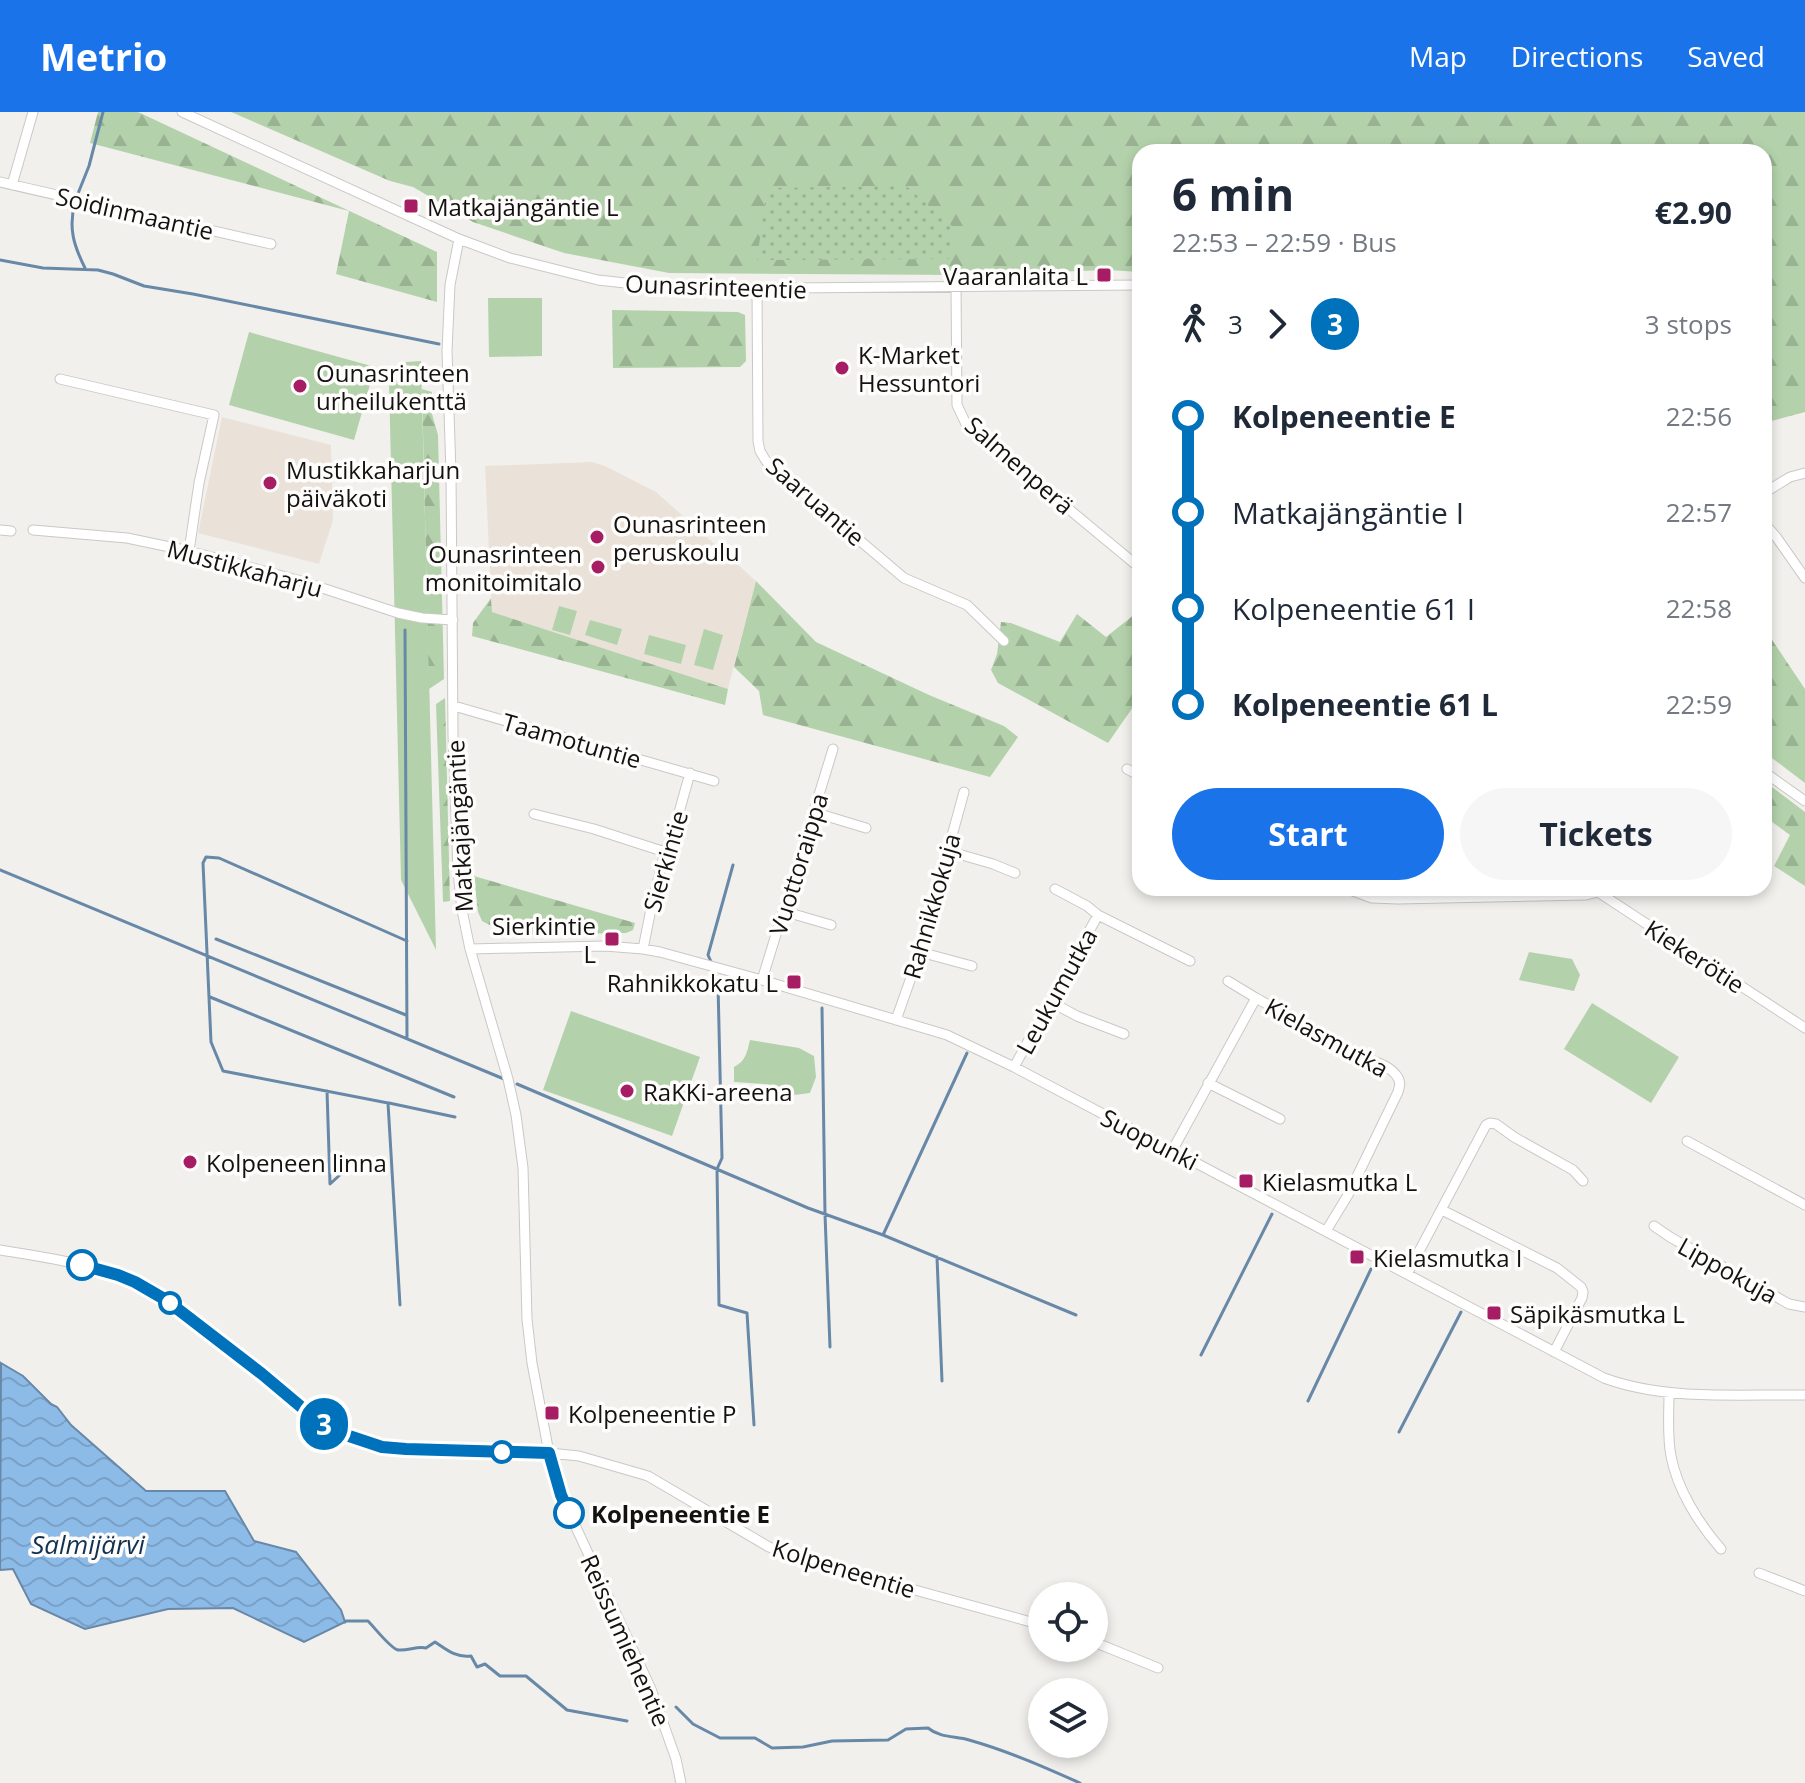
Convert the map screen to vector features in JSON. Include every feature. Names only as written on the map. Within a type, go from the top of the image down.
[{"type":"street","points":[[12,185],[33,112]]},
{"type":"street","name":"Ounasrinteentie","points":[[182,112],[459,239],[533,264],[610,282],[680,289],[1132,285]]},
{"type":"street","name":"Soidinmaantie","points":[[0,182],[271,244]]},
{"type":"street","name":"Matkajängäntie","points":[[459,239],[450,285],[447,351],[458,872],[470,949],[516,1115],[523,1168],[527,1319],[549,1453]]},
{"type":"street","name":"Salmenperä","points":[[956,287],[957,405],[966,424],[1132,561]]},
{"type":"street","name":"Saaruantie","points":[[757,289],[758,441],[766,461],[904,578],[967,605],[1004,641]]},
{"type":"street","points":[[60,379],[214,415],[199,483],[189,551]]},
{"type":"street","points":[[1772,488],[1790,477],[1805,473]]},
{"type":"street","name":"Mustikkaharju","points":[[33,530],[127,538],[189,551],[301,581],[398,613],[453,620]]},
{"type":"street","points":[[1772,532],[1805,578]]},
{"type":"street","name":"Taamotuntie","points":[[454,706],[714,781]]},
{"type":"street","name":"Vuottoraippa","points":[[762,980],[833,749]]},
{"type":"street","points":[[1127,769],[1132,772]]},
{"type":"street","name":"Sierkintie","points":[[643,949],[665,852],[690,773]]},
{"type":"street","points":[[1772,778],[1805,801]]},
{"type":"street","name":"Rahnikkokuja","points":[[896,1020],[920,952],[964,792]]},
{"type":"street","points":[[813,812],[866,828]]},
{"type":"street","points":[[534,814],[665,852]]},
{"type":"street","points":[[948,851],[1015,873]]},
{"type":"street","name":"Leukumutka","points":[[1055,889],[1098,915],[1190,961]]},
{"type":"street","name":"Kiekerötie","points":[[1367,896],[1398,899],[1539,896]]},
{"type":"street","name":"Kiekerötie","points":[[1607,896],[1805,1028]]},
{"type":"street","points":[[783,911],[831,925]]},
{"type":"street","name":"Leukumutka","points":[[1014,1067],[1098,915]]},
{"type":"street","name":"Suopunki","points":[[470,949],[605,946],[643,949],[762,980],[947,1035],[1014,1067],[1615,1382],[1669,1393],[1805,1395]]},
{"type":"street","points":[[920,952],[972,966]]},
{"type":"street","points":[[1228,981],[1256,998]]},
{"type":"street","name":"Kielasmutka","points":[[1172,1151],[1256,998],[1321,1035],[1387,1067],[1399,1078],[1398,1092],[1348,1195],[1326,1231]]},
{"type":"street","points":[[1051,1002],[1124,1034]]},
{"type":"street","points":[[1208,1083],[1280,1119]]},
{"type":"street","points":[[1407,1274],[1486,1125],[1496,1124],[1573,1170],[1583,1181]]},
{"type":"street","points":[[1687,1141],[1805,1205]]},
{"type":"street","points":[[1442,1210],[1557,1268],[1581,1287],[1582,1298],[1554,1352]]},
{"type":"street","name":"Lippokuja","points":[[1654,1226],[1789,1304],[1805,1307]]},
{"type":"street","name":"Kolpeneentie","points":[[0,1250],[82,1265],[135,1282],[166,1300],[312,1416],[343,1434],[382,1447],[579,1456],[648,1476],[769,1547],[1028,1621]]},
{"type":"street","points":[[1669,1393],[1670,1453],[1675,1472],[1707,1533],[1721,1549]]},
{"type":"street","name":"Reissumiehentie","points":[[549,1453],[561,1495],[651,1689],[676,1759],[681,1783]]},
{"type":"street","points":[[1759,1573],[1805,1591]]},
{"type":"street","points":[[1108,1648],[1158,1668]]},
{"type":"shaded area","name":"Mustikkaharjun päiväkoti","points":[[222,417],[331,445],[333,520],[319,564],[198,533]]},
{"type":"shaded area","name":"Ounasrinteen peruskoulu","points":[[592,462],[656,492],[756,581],[728,689],[492,612],[485,466]]},
{"type":"green space","points":[[98,112],[138,112],[437,252],[437,302],[336,274],[349,211],[90,143]]},
{"type":"green space","points":[[231,112],[1805,112],[1805,412],[1772,421],[1772,144],[1132,144],[1132,272],[962,275],[669,273],[564,253],[473,222],[413,187],[390,181]]},
{"type":"green space","points":[[906,186],[952,226],[952,259],[757,260],[767,188]]},
{"type":"green space","points":[[488,298],[542,298],[542,356],[489,357]]},
{"type":"green space","points":[[612,310],[738,312],[745,315],[746,361],[740,367],[613,368]]},
{"type":"green space","name":"Ounasrinteen urheilukenttä","points":[[249,332],[375,367],[354,440],[229,405]]},
{"type":"green space","points":[[421,361],[436,950],[401,880],[389,382],[407,375],[406,362]]},
{"type":"green space","points":[[422,389],[432,392],[432,414],[438,435],[444,679],[429,689]]},
{"type":"green space","points":[[756,581],[816,642],[1004,726],[1018,737],[990,777],[763,715],[759,691],[734,667]]},
{"type":"green space","points":[[491,598],[492,612],[728,689],[725,705],[472,636],[473,623]]},
{"type":"green space","points":[[559,606],[577,611],[570,635],[552,630]]},
{"type":"green space","points":[[1077,614],[1106,637],[1132,616],[1132,708],[1108,743],[998,683],[991,670],[997,654],[1001,622],[1060,642]]},
{"type":"green space","points":[[590,620],[622,629],[617,645],[585,635]]},
{"type":"green space","points":[[704,629],[723,635],[713,670],[694,665]]},
{"type":"green space","points":[[649,635],[686,645],[681,664],[644,654]]},
{"type":"green space","points":[[1772,640],[1805,689],[1805,783],[1772,758]]},
{"type":"green space","points":[[445,698],[450,901],[443,902],[436,704]]},
{"type":"green space","points":[[1772,787],[1805,812],[1805,886],[1774,866],[1790,835],[1772,822]]},
{"type":"green space","points":[[474,876],[635,923],[633,930],[626,933],[509,935],[482,921]]},
{"type":"green space","points":[[1529,952],[1572,959],[1580,975],[1574,991],[1519,980]]},
{"type":"green space","points":[[1592,1003],[1679,1057],[1651,1103],[1564,1049]]},
{"type":"green space","points":[[571,1011],[700,1057],[672,1136],[543,1090]]},
{"type":"green space","points":[[750,1040],[799,1048],[814,1056],[816,1077],[810,1093],[794,1095],[764,1084],[734,1082],[734,1067],[744,1059]]},
{"type":"water","name":"Salmijärvi","points":[[1,1363],[23,1376],[57,1407],[71,1425],[146,1491],[225,1491],[254,1541],[296,1552],[341,1610],[345,1622],[304,1642],[233,1608],[168,1609],[85,1629],[31,1604],[13,1569],[0,1570]]},
{"type":"waterway","points":[[77,196],[89,166],[103,112]]},
{"type":"waterway","points":[[75,203],[73,237],[85,268]]},
{"type":"waterway","points":[[0,260],[43,268],[98,270],[144,286],[439,344]]},
{"type":"waterway","points":[[405,630],[407,1038]]},
{"type":"waterway","points":[[400,1305],[388,1103],[223,1071],[211,1042],[203,863],[206,857],[219,858],[407,941]]},
{"type":"waterway","points":[[733,865],[708,955],[718,984],[722,1158],[717,1169],[719,1305],[747,1313],[754,1425]]},
{"type":"waterway","points":[[0,870],[504,1079]]},
{"type":"waterway","points":[[216,939],[406,1015]]},
{"type":"waterway","points":[[210,997],[454,1097]]},
{"type":"waterway","points":[[822,1008],[830,1347]]},
{"type":"waterway","points":[[883,1235],[967,1053]]},
{"type":"waterway","points":[[517,1084],[808,1208],[883,1235],[1076,1315]]},
{"type":"waterway","points":[[327,1091],[330,1184],[355,1161]]},
{"type":"waterway","points":[[389,1103],[455,1117]]},
{"type":"waterway","points":[[1201,1355],[1272,1214]]},
{"type":"waterway","points":[[937,1257],[942,1381]]},
{"type":"waterway","points":[[1308,1401],[1371,1269]]},
{"type":"waterway","points":[[1399,1432],[1461,1312]]},
{"type":"waterway","points":[[345,1622],[368,1621],[398,1650],[426,1648],[435,1642],[456,1655],[471,1656],[477,1667],[485,1664],[500,1676],[526,1676],[567,1710],[627,1721]]},
{"type":"waterway","points":[[676,1707],[693,1724],[720,1738],[755,1738],[772,1748],[803,1747],[832,1741],[888,1740],[906,1729],[928,1728],[998,1749],[1080,1783]]},
{"type":"bus line","name":"3","points":[[82,1265],[135,1282],[166,1300],[312,1416],[343,1434],[382,1447],[451,1452],[549,1453],[569,1513]]},
{"type":"place","name":"Matkajängäntie L","points":[[411,206]]},
{"type":"place","name":"Vaaranlaita L","points":[[1104,275]]},
{"type":"place","name":"K-Market Hessuntori","points":[[842,368]]},
{"type":"place","name":"Ounasrinteen urheilukenttä","points":[[300,386]]},
{"type":"place","name":"Mustikkaharjun päiväkoti","points":[[270,483]]},
{"type":"place","name":"Ounasrinteen peruskoulu","points":[[597,537]]},
{"type":"place","name":"Ounasrinteen monitoimitalo","points":[[598,567]]},
{"type":"place","name":"Sierkintie L","points":[[612,939]]},
{"type":"place","name":"Rahnikkokatu L","points":[[794,982]]},
{"type":"place","name":"RaKKi-areena","points":[[627,1091]]},
{"type":"place","name":"Kolpeneen linna","points":[[190,1162]]},
{"type":"place","name":"Kielasmutka L","points":[[1246,1181]]},
{"type":"place","name":"Kielasmutka I","points":[[1357,1257]]},
{"type":"place","name":"Säpikäsmutka L","points":[[1494,1313]]},
{"type":"place","name":"Kolpeneentie P","points":[[552,1413]]},
{"type":"place","name":"Kolpeneentie E","points":[[569,1513]]}]
